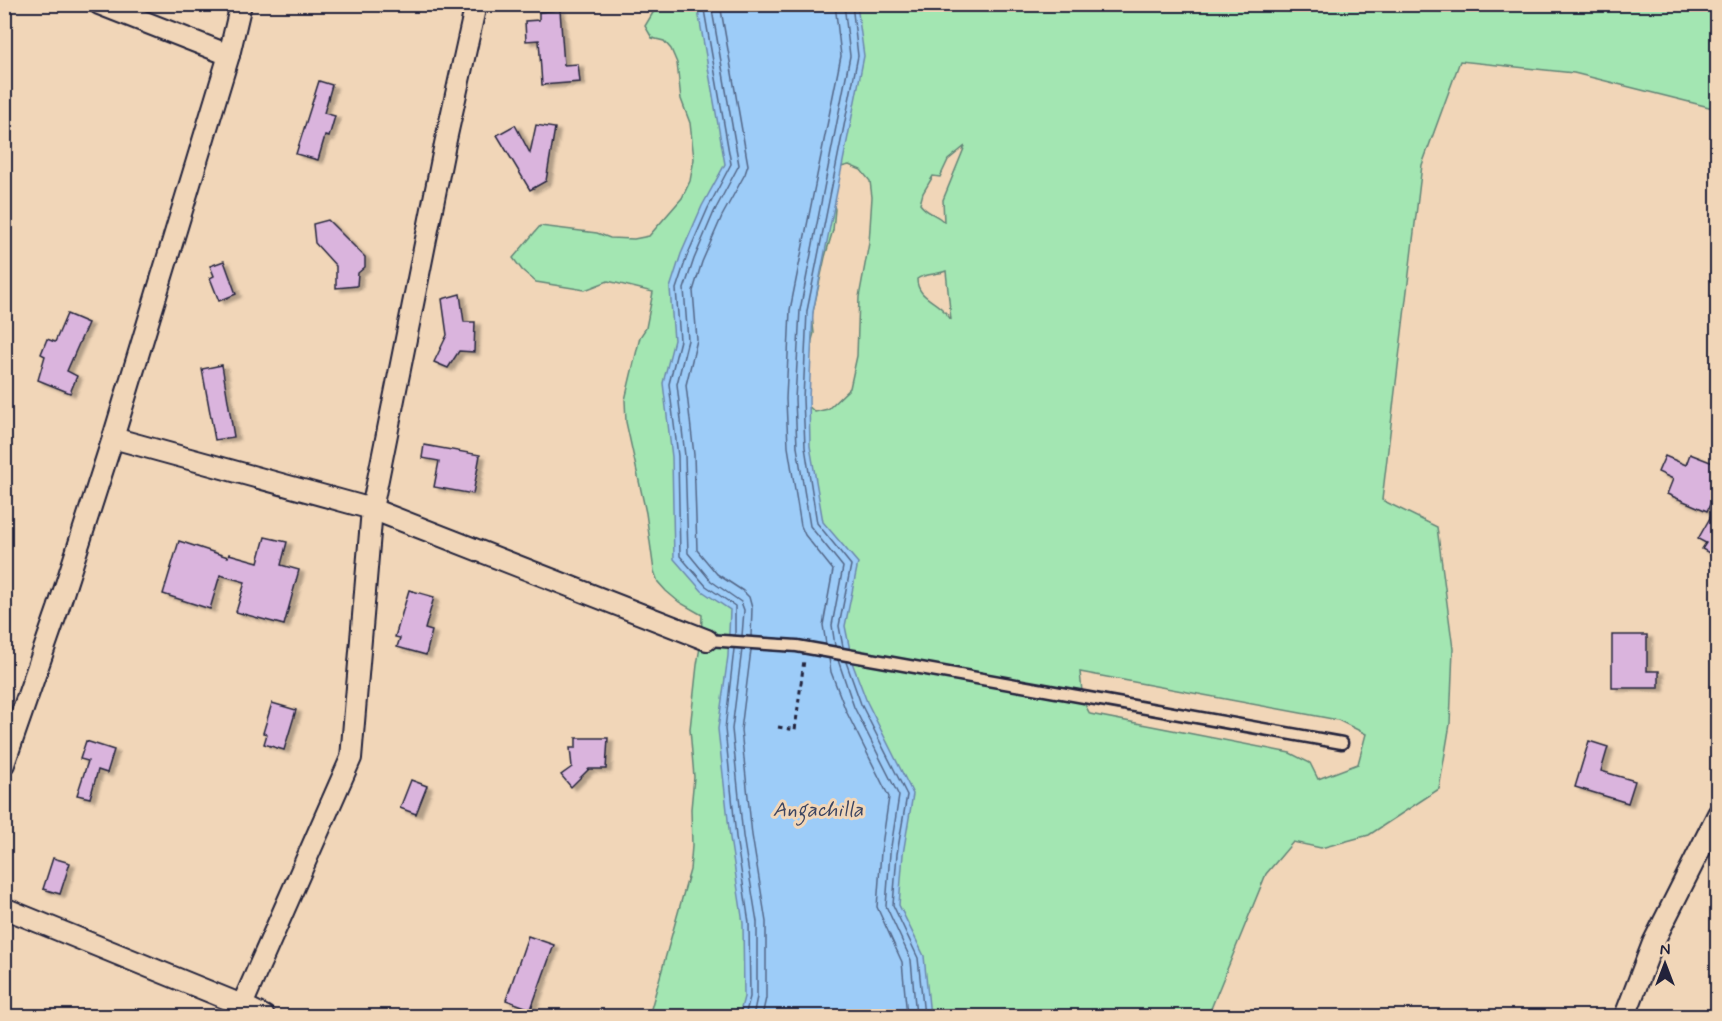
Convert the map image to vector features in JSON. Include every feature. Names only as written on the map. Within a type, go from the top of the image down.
[{"type":"street","points":[[99,4],[229,55]]},
{"type":"street","points":[[4,764],[113,438],[229,55],[241,4]]},
{"type":"street","points":[[242,1005],[351,758],[372,509],[445,144],[476,4]]},
{"type":"street","points":[[113,438],[372,509],[707,640]]},
{"type":"street","points":[[1625,1017],[1653,943],[1718,813]]},
{"type":"street","points":[[4,908],[242,1005],[264,1017]]},
{"type":"lane","points":[[707,640],[806,648],[1342,743]]},
{"type":"path","points":[[778,727],[795,730],[806,648]]},
{"type":"green space","points":[[653,5],[1717,5],[1717,109],[1574,73],[1460,61],[1422,165],[1382,500],[1437,527],[1453,649],[1450,724],[1439,789],[1369,835],[1321,848],[1293,842],[1266,874],[1208,1016],[649,1016],[690,870],[694,777],[690,729],[702,615],[679,602],[658,582],[626,422],[625,400],[640,337],[646,328],[653,292],[608,281],[585,290],[536,282],[522,270],[513,258],[540,226],[597,233],[610,238],[634,239],[649,236],[682,198],[690,181],[694,159],[690,123],[681,99],[677,63],[671,49],[664,41],[652,38],[645,26],[654,11]],"holes":[[[965,146],[943,200],[944,222],[920,204],[923,193],[933,176],[940,177],[948,160]],[[849,165],[861,170],[870,181],[872,197],[869,243],[859,297],[857,356],[850,388],[828,409],[815,412],[805,403],[814,333],[812,316],[833,230],[835,209],[829,189],[841,167]],[[946,271],[951,320],[941,308],[923,294],[918,285],[917,279],[920,277]],[[1080,672],[1338,720],[1366,734],[1358,764],[1318,779],[1310,763],[1290,753],[1090,714],[1083,701]]]},
{"type":"water","name":"Angachilla","points":[[697,5],[857,5],[864,56],[813,312],[809,399],[810,446],[823,522],[858,563],[845,626],[853,665],[867,702],[913,794],[903,854],[899,905],[924,956],[930,1016],[739,1016],[744,997],[743,923],[730,838],[718,729],[728,656],[730,610],[702,591],[674,559],[672,457],[663,383],[674,340],[670,288],[681,254],[702,206],[725,164]]},
{"type":"building","points":[[560,10],[564,65],[578,64],[580,82],[542,85],[539,40],[526,41],[525,21],[539,20],[539,12]]},
{"type":"building","points":[[319,81],[332,85],[324,113],[335,116],[329,137],[325,136],[318,160],[296,154]]},
{"type":"building","points":[[515,125],[530,153],[536,125],[555,128],[546,181],[530,190],[497,135]]},
{"type":"building","points":[[328,220],[365,257],[365,267],[358,273],[357,286],[336,288],[336,266],[315,243],[313,224]]},
{"type":"building","points":[[224,261],[236,294],[219,301],[210,278],[214,276],[210,266]]},
{"type":"building","points":[[460,294],[464,322],[475,322],[474,352],[459,351],[448,368],[434,362],[447,335],[442,299]]},
{"type":"building","points":[[67,314],[88,323],[67,371],[77,376],[70,393],[38,380],[45,356],[41,354],[47,339],[55,342]]},
{"type":"building","points":[[222,365],[234,437],[215,440],[202,369]]},
{"type":"building","points":[[424,445],[480,455],[473,494],[434,487],[439,461],[422,458]]},
{"type":"building","points":[[1690,454],[1718,465],[1718,487],[1707,511],[1667,494],[1673,479],[1658,472],[1665,456],[1686,465]]},
{"type":"building","points":[[1718,504],[1718,558],[1702,549],[1706,543],[1698,539]]},
{"type":"building","points":[[265,537],[287,542],[281,565],[299,570],[284,625],[236,612],[245,582],[220,575],[210,609],[163,594],[179,541],[228,557],[229,554],[258,562]]},
{"type":"building","points":[[409,590],[434,597],[425,629],[432,631],[426,655],[397,647],[400,638],[395,637]]},
{"type":"building","points":[[1612,635],[1647,635],[1647,671],[1659,671],[1659,688],[1612,688]]},
{"type":"building","points":[[272,703],[296,710],[284,750],[264,744],[267,734],[263,733]]},
{"type":"building","points":[[576,738],[608,738],[606,769],[589,769],[571,787],[561,775],[572,767],[570,748],[576,748]]},
{"type":"building","points":[[86,741],[114,750],[107,773],[98,770],[90,798],[77,795],[88,761],[80,759]]},
{"type":"building","points":[[1589,741],[1608,747],[1601,771],[1635,781],[1628,803],[1575,787]]},
{"type":"building","points":[[411,780],[427,786],[416,814],[400,808]]},
{"type":"building","points":[[53,858],[70,863],[60,894],[43,889]]},
{"type":"building","points":[[528,936],[554,945],[531,1009],[506,1000]]}]
